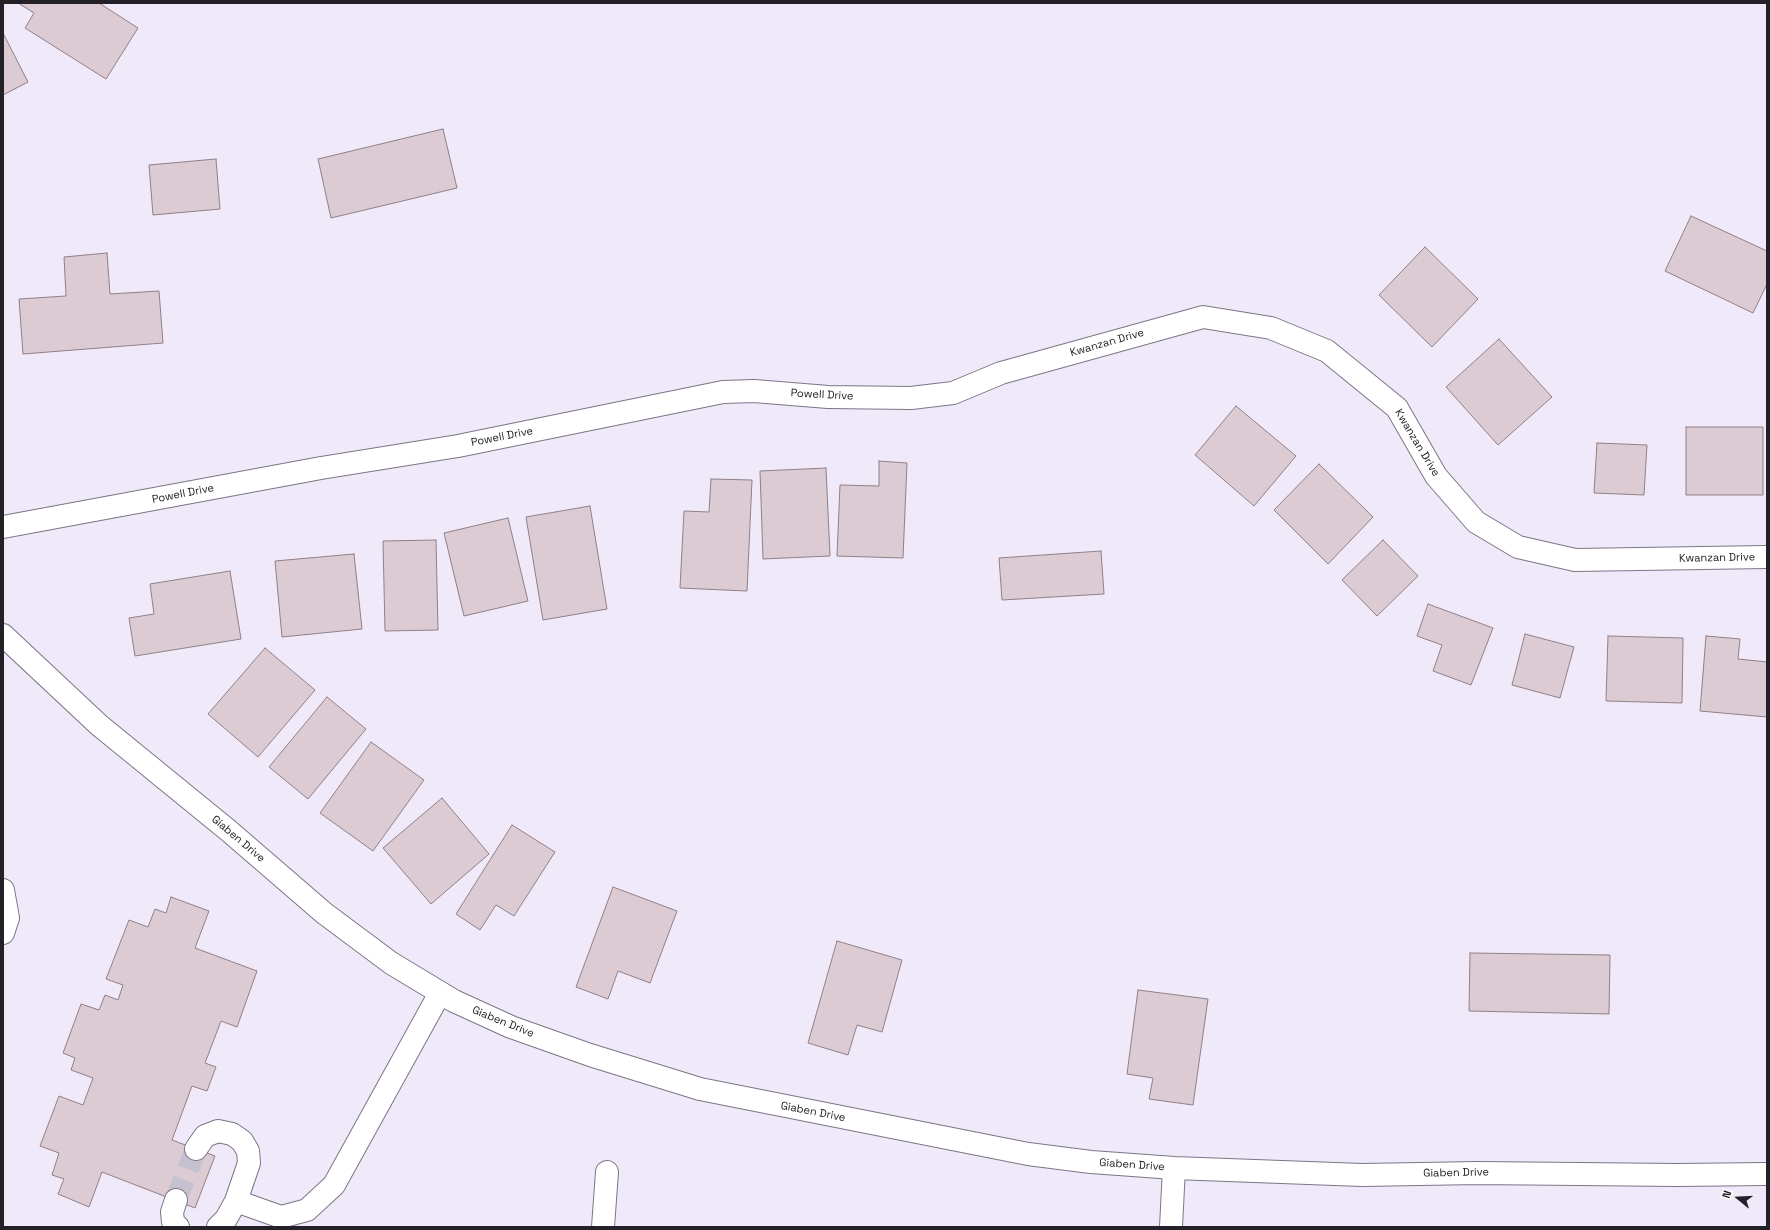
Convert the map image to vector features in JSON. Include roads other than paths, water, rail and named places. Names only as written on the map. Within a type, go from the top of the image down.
[{"type":"street","name":"Kwanzan Drive","points":[[1001,373],[1203,317],[1271,328],[1327,352],[1397,408],[1436,476],[1476,522],[1518,547],[1574,560],[1767,557]]},
{"type":"street","name":"Powell Drive","points":[[3,528],[321,468],[458,446],[723,392],[754,391],[828,397],[911,398],[953,393],[1001,373]]},
{"type":"street","name":"Giaben Drive","points":[[3,636],[99,725],[229,831],[324,913],[391,963],[454,1001],[511,1027],[590,1055],[700,1089],[1028,1154],[1091,1162],[1174,1168],[1362,1175],[1478,1173],[1677,1175],[1767,1174]]},
{"type":"street","points":[[3,890],[8,918],[3,933]]},
{"type":"street","points":[[236,1201],[281,1217],[307,1210],[334,1185],[440,993]]},
{"type":"street","points":[[196,1149],[205,1136],[218,1131],[232,1134],[242,1141],[248,1151],[249,1163],[236,1201],[226,1219],[218,1227]]},
{"type":"street","points":[[1171,1227],[1174,1168]]},
{"type":"street","points":[[603,1227],[607,1172]]},
{"type":"street","points":[[176,1200],[172,1212],[173,1222],[178,1227]]},
{"type":"tunnel","points":[[176,1200],[196,1149]]}]
